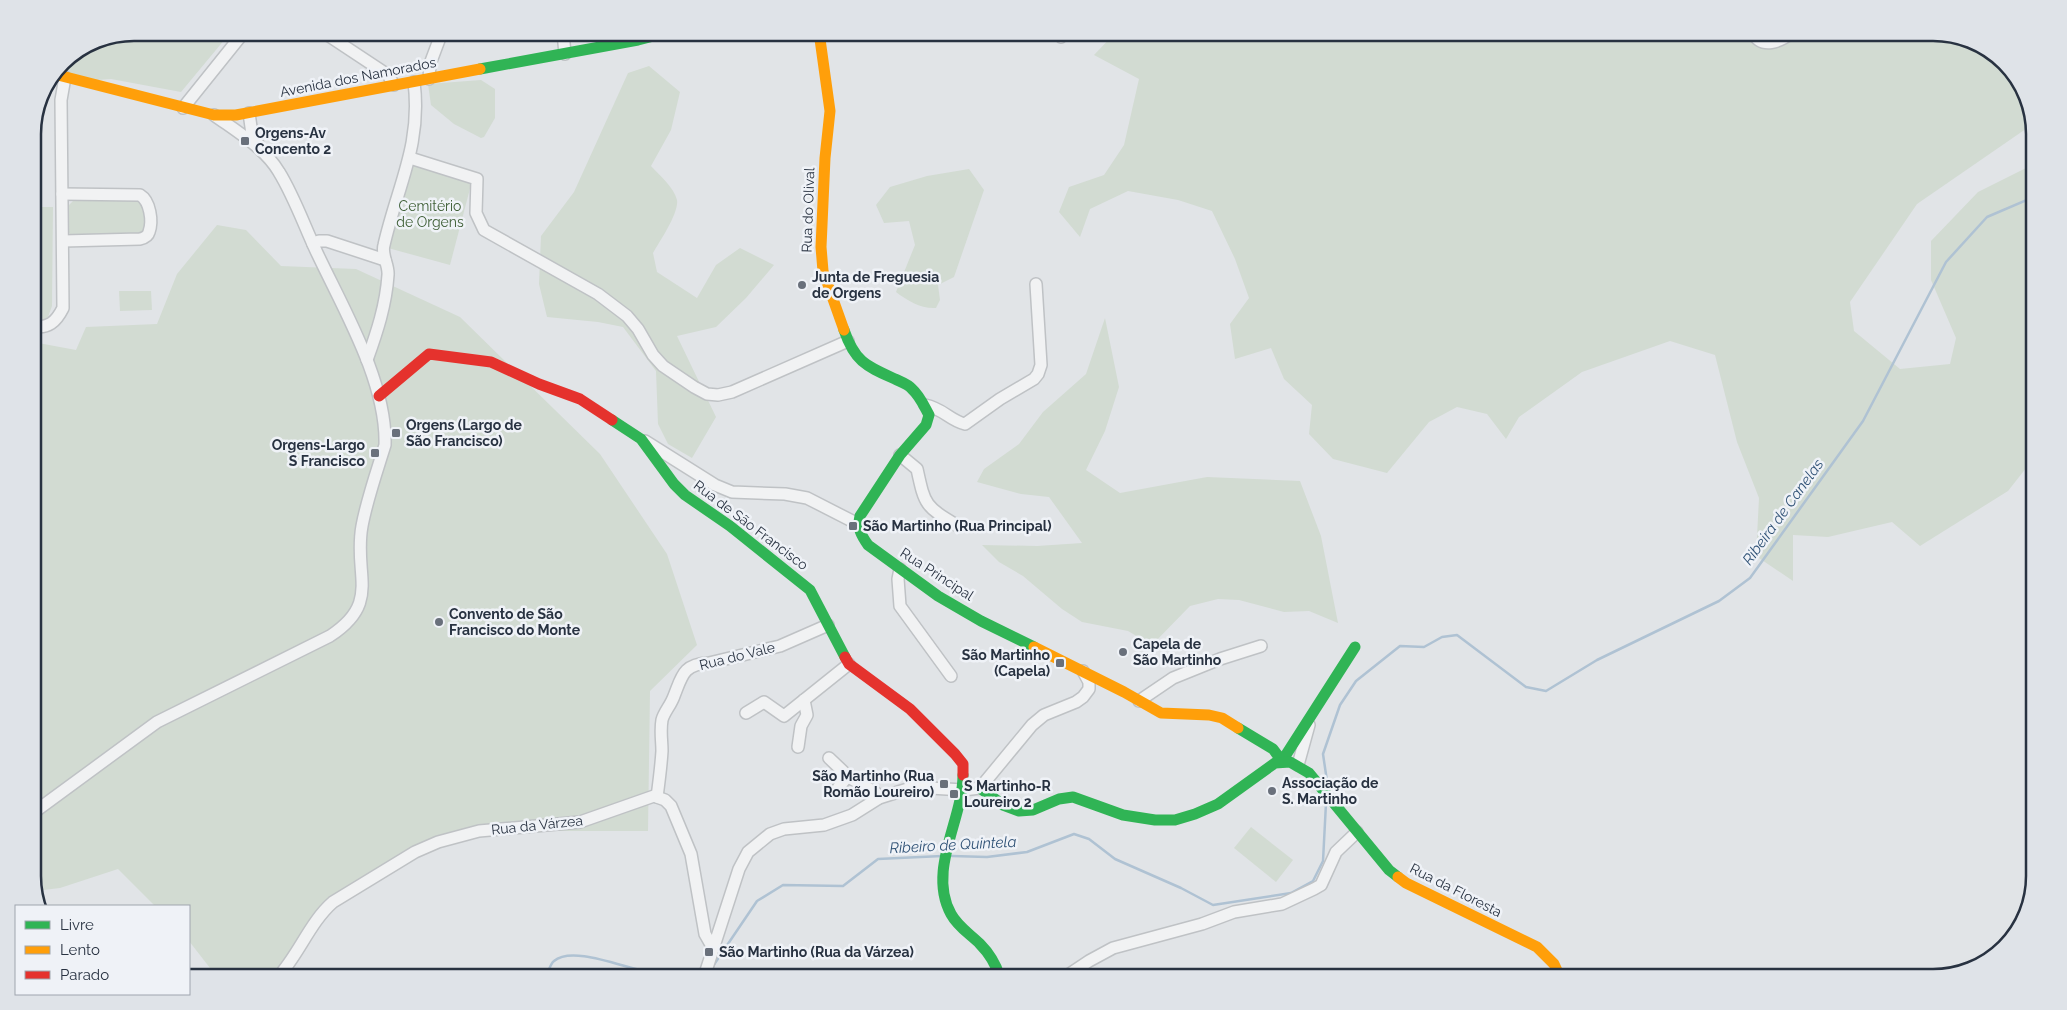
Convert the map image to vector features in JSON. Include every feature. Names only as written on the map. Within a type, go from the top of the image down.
[{"type":"street","points":[[183,108],[237,41]]},
{"type":"street","points":[[337,41],[388,75],[394,86]]},
{"type":"street","points":[[429,79],[430,64],[439,41]]},
{"type":"street","points":[[563,41],[564,54]]},
{"type":"street","name":"Avenida dos Namorados","points":[[62,76],[183,108],[214,115],[236,115],[633,41]]},
{"type":"street","name":"Rua do Olival","points":[[820,41],[830,111],[830,130],[824,168],[822,268],[848,340],[856,354],[863,362],[910,387],[925,405]]},
{"type":"street","points":[[1761,41],[1766,43],[1781,41]]},
{"type":"street","points":[[41,328],[55,322],[63,308],[60,78]]},
{"type":"street","points":[[366,360],[378,329],[386,300],[388,273],[383,248],[410,158],[415,130],[416,97],[414,82]]},
{"type":"street","points":[[250,113],[252,134],[264,154]]},
{"type":"street","points":[[41,807],[157,722],[330,636],[345,626],[360,602],[363,591],[362,527],[385,445],[379,396],[366,360],[279,171],[264,154],[214,115]]},
{"type":"street","points":[[236,115],[246,139]]},
{"type":"street","points":[[410,158],[477,179],[476,213],[484,230],[598,294],[627,316],[653,355],[663,366],[694,388],[707,394],[718,395],[732,392],[848,340]]},
{"type":"street","points":[[62,194],[140,195],[146,198],[149,205],[150,231],[146,237],[140,239],[62,241]]},
{"type":"street","points":[[312,244],[318,241],[327,241],[386,260]]},
{"type":"street","points":[[925,405],[937,407],[958,423],[965,424],[1000,399],[1034,379],[1041,366],[1036,284]]},
{"type":"street","name":"Rua de São Francisco","points":[[379,396],[429,354],[491,362],[539,384],[580,399],[641,439],[674,484],[685,495],[730,526],[810,590],[849,664],[910,709],[956,754],[963,764],[963,790]]},
{"type":"street","points":[[641,439],[715,485],[732,492],[785,494],[807,498],[858,524],[860,516],[900,455],[926,425],[929,415],[925,405]]},
{"type":"street","points":[[900,455],[917,469],[923,497],[927,504],[938,514],[958,526]]},
{"type":"street","name":"Rua Principal","points":[[858,524],[860,533],[868,545],[938,596],[982,621],[1083,671],[1161,714],[1209,715],[1222,718],[1273,750],[1282,761]]},
{"type":"street","points":[[900,569],[898,579],[900,606],[951,676]]},
{"type":"street","name":"Rua do Vale","points":[[657,797],[662,751],[661,730],[663,718],[686,670],[698,664],[709,664],[780,646],[828,625]]},
{"type":"street","points":[[1138,701],[1172,678],[1220,659],[1261,646]]},
{"type":"street","points":[[707,969],[739,869],[748,852],[756,843],[770,834],[784,828],[824,824],[852,816],[879,798],[914,787],[963,790],[980,788],[1009,809],[1019,811],[1028,812],[1065,798],[1075,797],[1107,810],[1148,819],[1167,821],[1183,818],[1205,810],[1229,797],[1272,765],[1282,761],[1310,722],[1355,647]]},
{"type":"street","points":[[746,713],[764,702],[784,716],[849,664]]},
{"type":"street","points":[[980,788],[1032,725],[1044,715],[1076,702],[1083,697],[1089,682],[1083,671]]},
{"type":"street","points":[[798,747],[801,726],[807,715],[804,700]]},
{"type":"street","points":[[1298,765],[1310,722]]},
{"type":"street","points":[[829,758],[848,776],[875,792],[879,798]]},
{"type":"street","name":"Rua da Floresta","points":[[1282,761],[1298,765],[1309,773],[1389,870],[1406,882],[1537,947],[1551,958],[1557,969]]},
{"type":"street","points":[[838,788],[848,776]]},
{"type":"street","points":[[963,790],[945,862],[943,884],[950,912],[958,925],[982,945],[997,969]]},
{"type":"street","name":"Rua da Várzea","points":[[285,969],[323,910],[415,852],[438,842],[479,831],[580,822],[654,796],[657,797]]},
{"type":"street","points":[[657,797],[665,800],[671,806],[691,854],[705,934],[713,948]]},
{"type":"street","points":[[1078,969],[1113,948],[1202,924],[1234,912],[1282,904],[1314,889],[1321,885],[1336,852],[1357,832]]},
{"type":"green space","points":[[128,41],[223,41],[181,92],[111,79],[83,81],[62,76],[82,57],[104,46]]},
{"type":"green space","points":[[1107,41],[1933,41],[1957,44],[1968,48],[1994,64],[2010,82],[2021,104],[2026,129],[1917,204],[1850,302],[1854,331],[1900,369],[1950,364],[1956,338],[1931,280],[1931,241],[1978,192],[2026,168],[2026,468],[2008,491],[1920,546],[1892,522],[1828,537],[1793,535],[1793,581],[1756,556],[1759,498],[1737,442],[1715,355],[1670,341],[1582,372],[1519,417],[1506,439],[1487,414],[1457,407],[1429,422],[1387,473],[1333,459],[1309,434],[1312,405],[1284,379],[1271,348],[1235,359],[1230,324],[1249,298],[1235,259],[1212,211],[1178,200],[1128,191],[1090,209],[1080,237],[1059,212],[1069,187],[1104,175],[1124,145],[1139,79],[1094,55]]},
{"type":"green space","points":[[649,66],[680,92],[671,130],[651,166],[670,186],[677,200],[677,206],[672,219],[653,253],[657,272],[697,298],[716,265],[740,248],[774,265],[746,298],[716,327],[677,336],[716,417],[692,458],[668,444],[658,424],[656,371],[623,327],[598,322],[547,317],[539,284],[541,236],[574,192],[628,73]]},
{"type":"green space","points":[[481,80],[495,89],[495,118],[484,137],[481,138],[454,124],[431,105],[428,84]]},
{"type":"green space","name":"Cemitério de Orgens","points":[[411,164],[472,181],[450,265],[388,248]]},
{"type":"green space","points":[[969,169],[984,190],[954,277],[938,285],[940,300],[936,308],[920,306],[896,292],[915,245],[909,221],[884,223],[876,205],[890,187],[927,176]]},
{"type":"green space","points":[[138,199],[146,206],[146,229],[140,236],[73,236],[68,231],[66,223],[67,207],[73,201]]},
{"type":"green space","points":[[41,207],[53,207],[52,306],[48,317],[44,320],[41,319]]},
{"type":"green space","points":[[217,225],[246,230],[281,266],[356,269],[460,317],[600,454],[667,554],[697,645],[650,691],[648,831],[479,831],[376,875],[323,910],[279,969],[211,969],[190,942],[190,905],[154,905],[118,869],[60,888],[42,890],[41,343],[76,350],[86,327],[157,324],[177,274]]},
{"type":"green space","points":[[119,291],[151,291],[152,310],[120,311]]},
{"type":"green space","points":[[1105,318],[1119,387],[1105,431],[1086,470],[1120,493],[1207,477],[1300,481],[1321,536],[1338,623],[1309,611],[1284,612],[1239,600],[1218,599],[1190,606],[1152,645],[1128,631],[1082,622],[1062,609],[1023,576],[999,562],[982,545],[1037,546],[1082,543],[1049,497],[1021,494],[977,482],[984,469],[1019,444],[1043,412],[1086,374]]},
{"type":"green space","points":[[1251,827],[1293,860],[1276,882],[1234,848]]},
{"type":"waterway","name":"Ribeira de Canelas","points":[[1328,788],[1323,754],[1340,705],[1356,681],[1400,646],[1424,647],[1442,637],[1457,635],[1526,687],[1546,691],[1597,660],[1719,601],[1750,578],[1863,421],[1946,262],[1987,217],[2026,200]]},
{"type":"waterway","name":"Ribeiro de Quintela","points":[[952,856],[987,857],[1027,852],[1074,834],[1089,839],[1115,859],[1181,888],[1213,905],[1291,893],[1313,881],[1323,861],[1326,803]]},
{"type":"waterway","name":"Ribeiro de Quintela","points":[[713,966],[757,901],[783,885],[843,886],[878,859],[942,856]]},
{"type":"waterway","name":"Ribeiro de Quintela","points":[[549,969],[554,961],[563,957],[574,956],[600,959],[635,969]]},
{"type":"traffic: fast","points":[[480,69],[633,41]]},
{"type":"traffic: fast","points":[[844,330],[857,356],[869,366],[908,386],[920,398],[929,415],[926,425],[900,455],[860,516],[859,528],[863,538],[868,545],[938,596],[981,621],[1034,647]]},
{"type":"traffic: fast","points":[[612,420],[641,439],[674,484],[685,495],[730,526],[810,590],[845,657]]},
{"type":"traffic: fast","points":[[1238,728],[1273,749],[1282,761],[1355,647]]},
{"type":"traffic: fast","points":[[980,788],[1003,805],[1019,811],[1033,810],[1059,799],[1073,797],[1123,815],[1155,820],[1175,820],[1218,804],[1275,763],[1290,762],[1309,773],[1389,870],[1398,877]]},
{"type":"traffic: fast","points":[[963,775],[958,810],[944,863],[945,897],[954,919],[987,952],[997,969]]},
{"type":"traffic: slow","points":[[820,41],[830,111],[825,158],[821,247],[823,271],[844,330]]},
{"type":"traffic: slow","points":[[62,76],[214,115],[236,115],[480,69]]},
{"type":"traffic: slow","points":[[1034,647],[1124,692],[1161,713],[1209,715],[1222,718],[1238,728]]},
{"type":"traffic: slow","points":[[1398,877],[1406,883],[1537,947],[1554,964],[1556,969]]},
{"type":"traffic: jam","points":[[379,396],[429,354],[491,362],[539,384],[580,399],[612,420]]},
{"type":"traffic: jam","points":[[845,657],[849,664],[910,709],[955,754],[963,764],[963,775]]},
{"type":"place","name":"Orgens-Av Concento 2","points":[[245,141]]},
{"type":"place","name":"Junta de Freguesia de Orgens","points":[[802,285]]},
{"type":"place","name":"Orgens (Largo de São Francisco)","points":[[396,433]]},
{"type":"place","name":"Orgens-Largo S Francisco","points":[[375,453]]},
{"type":"place","name":"São Martinho (Rua Principal)","points":[[853,526]]},
{"type":"place","name":"Convento de São Francisco do Monte","points":[[439,622]]},
{"type":"place","name":"Capela de São Martinho","points":[[1123,652]]},
{"type":"place","name":"São Martinho (Capela)","points":[[1060,663]]},
{"type":"place","name":"São Martinho (Rua Romão Loureiro)","points":[[944,784]]},
{"type":"place","name":"Associação de S. Martinho","points":[[1272,791]]},
{"type":"place","name":"S Martinho-R Loureiro 2","points":[[954,794]]},
{"type":"place","name":"São Martinho (Rua da Várzea)","points":[[709,952]]}]
